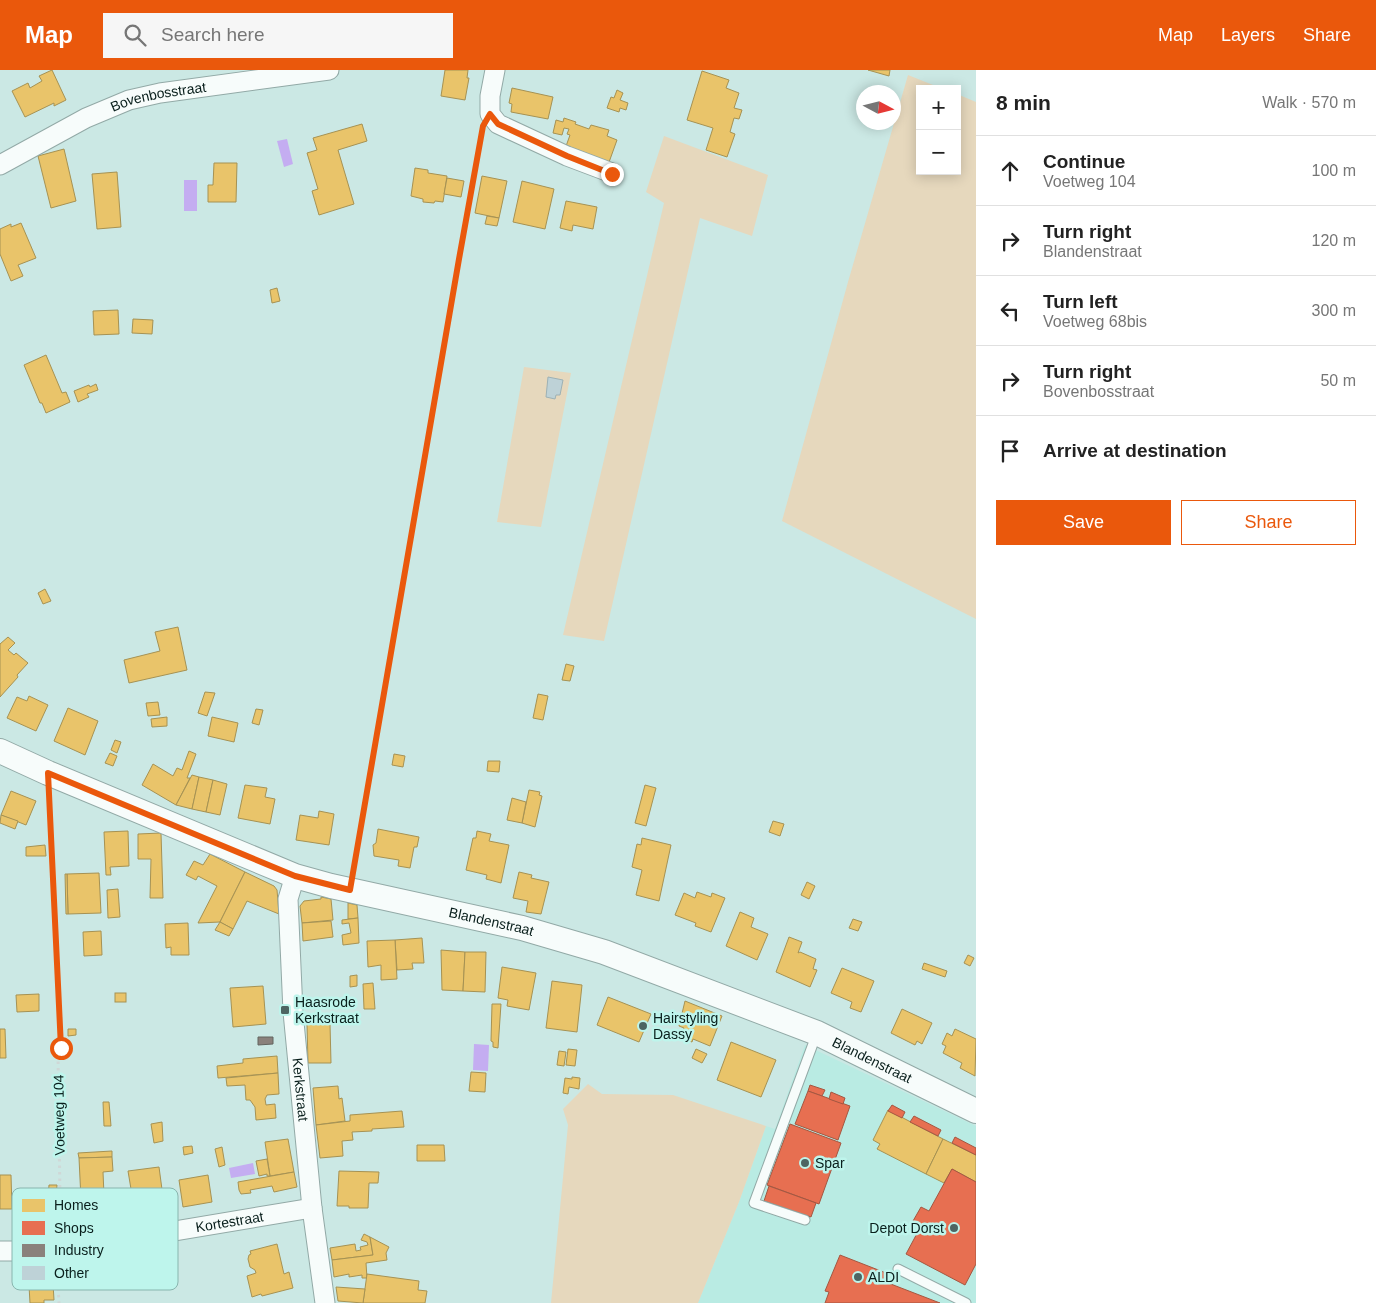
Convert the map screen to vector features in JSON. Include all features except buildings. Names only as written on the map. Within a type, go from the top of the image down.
[{"type":"street","name":"Bovenbosstraat","points":[[0,165],[86,118],[129,100],[160,93],[329,70]]},
{"type":"street","points":[[495,70],[490,96],[490,114],[498,124],[567,156],[612,174]]},
{"type":"street","name":"Blandenstraat","points":[[0,751],[48,773],[295,876],[522,928],[604,952],[817,1033],[976,1111]]},
{"type":"street","name":"Kerkstraat","points":[[295,876],[288,898],[293,1012],[312,1208],[325,1303]]},
{"type":"street","name":"Kortestraat","points":[[178,1230],[312,1208]]},
{"type":"lane","points":[[805,1220],[754,1203],[817,1033]]},
{"type":"lane","points":[[898,1269],[966,1303]]},
{"type":"path","points":[[350,890],[477,154],[483,126],[490,114]]},
{"type":"path","name":"Voetweg 104","points":[[48,773],[61,1048],[58,1055],[60,1188]]},
{"type":"path","name":"Voetweg 104","points":[[59,1290],[59,1303]]},
{"type":"shaded area","points":[[908,75],[933,85],[916,85],[916,175],[961,175],[961,96],[976,102],[976,619],[782,521],[892,130],[901,130],[901,99]]},
{"type":"shaded area","points":[[664,136],[768,175],[752,236],[700,218],[604,641],[563,635],[664,203],[646,192]]},
{"type":"shaded area","points":[[287,139],[293,164],[284,167],[277,141]]},
{"type":"shaded area","points":[[184,180],[197,180],[197,211],[184,211]]},
{"type":"shaded area","points":[[524,367],[571,373],[541,527],[497,522]]},
{"type":"shaded area","points":[[474,1044],[489,1045],[488,1071],[473,1070]]},
{"type":"shaded area","points":[[805,1045],[976,1126],[976,1303],[698,1303],[739,1202],[766,1126],[775,1129]]},
{"type":"shaded area","points":[[588,1084],[602,1094],[673,1095],[766,1126],[739,1202],[698,1303],[551,1303],[568,1125],[563,1109]]},
{"type":"shaded area","points":[[253,1163],[255,1174],[231,1178],[229,1168]]},
{"type":"place","name":"Haasrode Kerkstraat","points":[[285,1010]]},
{"type":"place","name":"Hairstyling Dassy","points":[[643,1026]]},
{"type":"place","name":"Spar","points":[[805,1163]]},
{"type":"place","name":"Depot Dorst","points":[[954,1228]]},
{"type":"place","name":"ALDI","points":[[858,1277]]},
{"type":"route","points":[[61,1048],[54,938],[55,902],[48,773],[295,876],[350,890],[483,126],[490,114],[498,124],[567,156],[612,174]]}]
